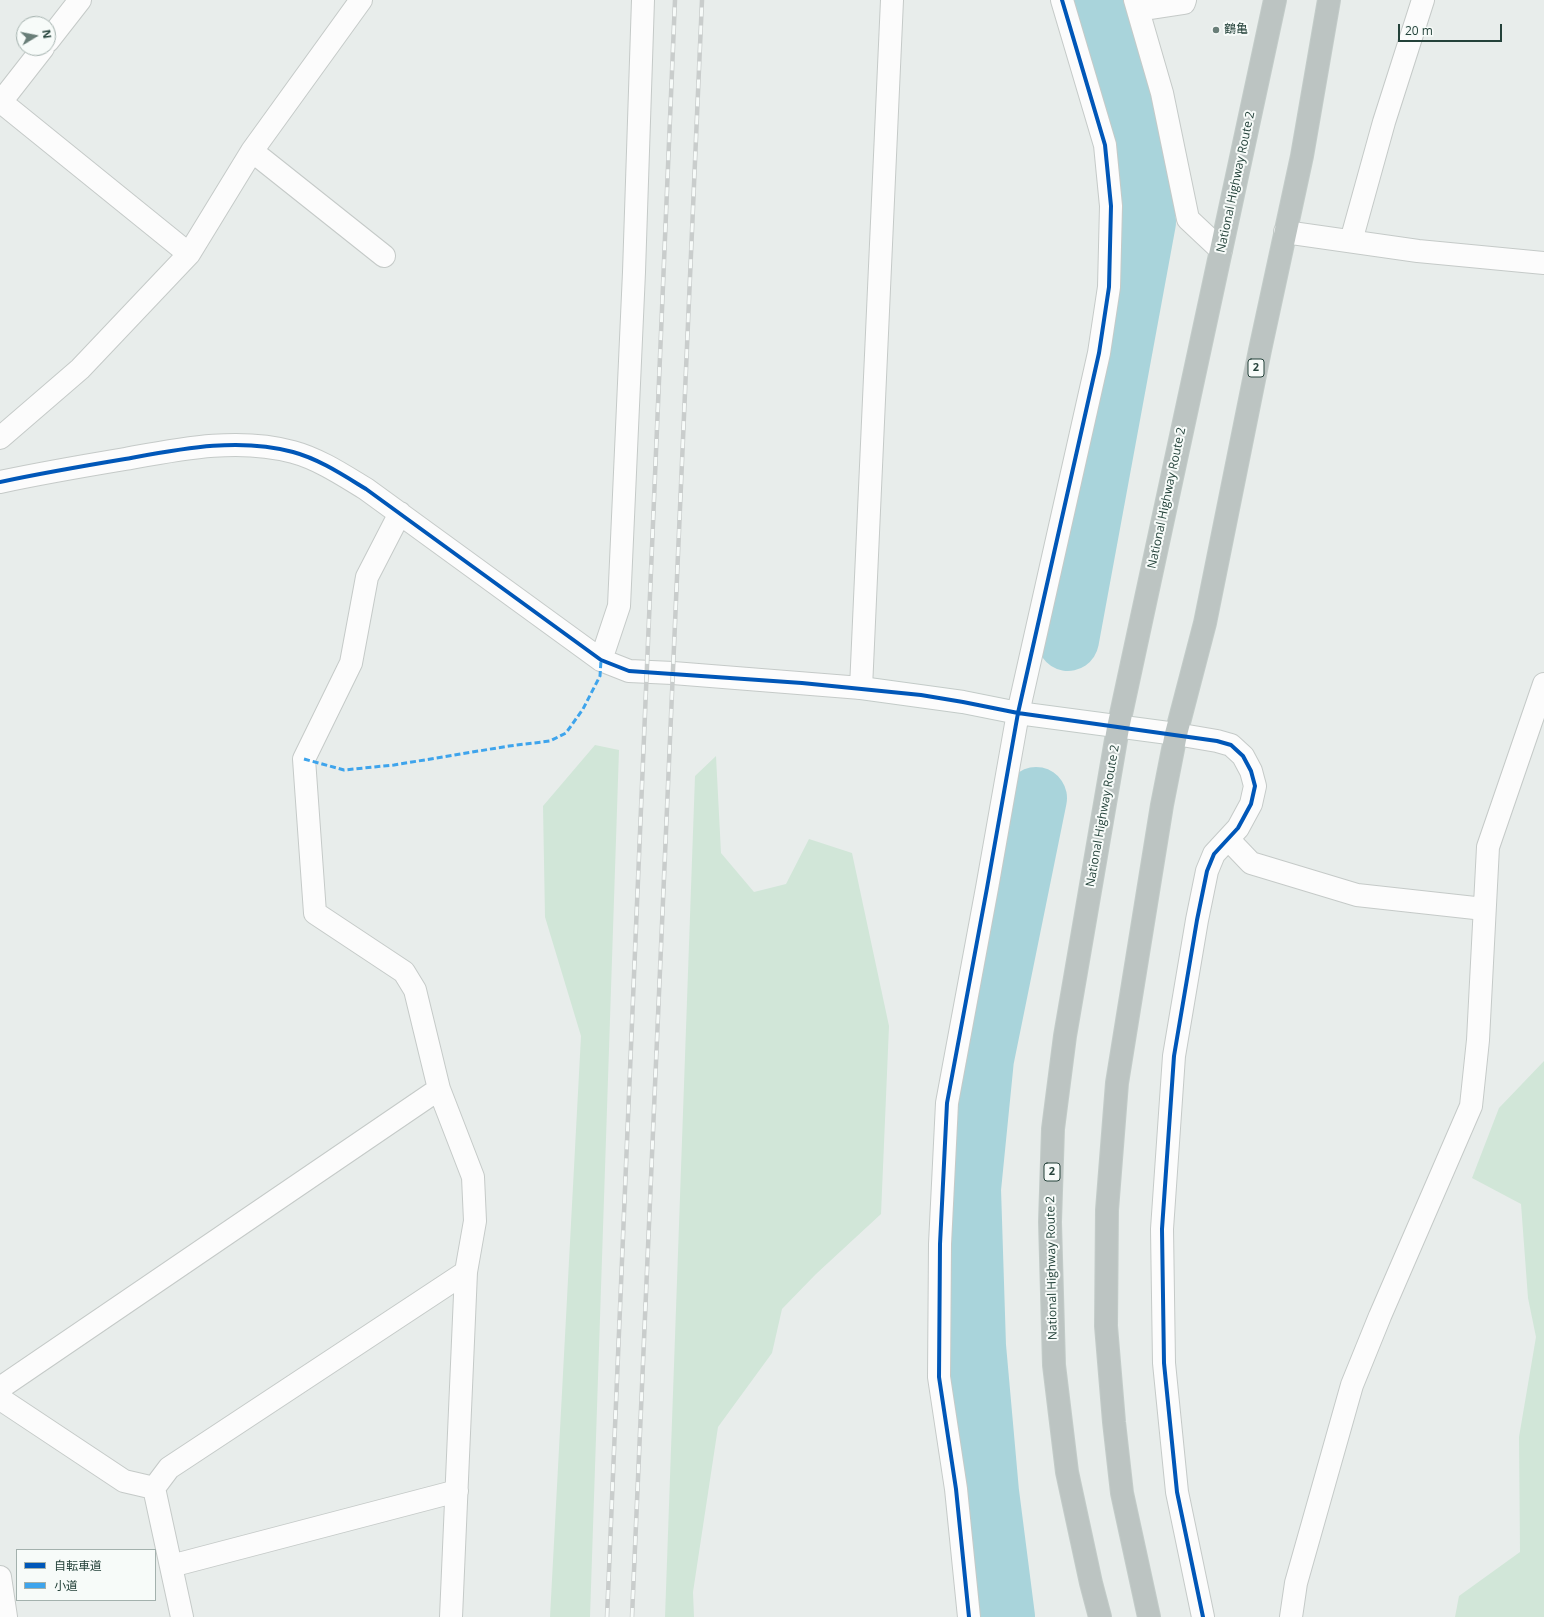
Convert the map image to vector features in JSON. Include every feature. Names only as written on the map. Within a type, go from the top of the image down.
[{"type":"highway","name":"National Highway Route 2","points":[[1100,1617],[1091,1583],[1067,1472],[1054,1365],[1050,1222],[1053,1129],[1064,1036],[1118,728],[1275,0]]},
{"type":"highway","name":"2","points":[[1149,1617],[1122,1493],[1106,1326],[1107,1210],[1117,1083],[1162,805],[1176,734],[1205,622],[1302,156],[1329,0]]},
{"type":"street","points":[[56,31],[80,0]]},
{"type":"street","points":[[0,438],[80,369],[189,254],[252,150],[361,0]]},
{"type":"street","points":[[600,660],[619,606],[634,272],[643,0]]},
{"type":"street","points":[[861,688],[892,0]]},
{"type":"street","points":[[969,1617],[956,1489],[939,1376],[940,1244],[947,1103],[1018,713],[1099,353],[1109,287],[1111,206],[1105,145],[1062,0]]},
{"type":"street","points":[[1185,0],[1184,3],[1136,5],[1162,93],[1188,219],[1221,250]]},
{"type":"street","points":[[1351,241],[1384,122],[1423,0]]},
{"type":"street","points":[[37,56],[0,102],[189,254]]},
{"type":"street","points":[[252,150],[384,256]]},
{"type":"street","points":[[1285,232],[1418,251],[1544,263]]},
{"type":"street","points":[[0,482],[63,469],[177,450],[223,445],[259,445],[294,452],[326,465],[366,489],[600,660],[630,671],[861,688],[963,702],[1018,713],[1118,728],[1217,740],[1231,745],[1243,756],[1251,771],[1255,786],[1251,804],[1238,828],[1214,854],[1207,871],[1184,996],[1174,1056],[1162,1229],[1164,1363],[1176,1484],[1203,1617]]},
{"type":"street","points":[[400,513],[367,577],[351,664],[304,759],[315,913],[404,972],[416,990],[439,1089],[473,1177],[475,1221],[466,1272],[451,1617]]},
{"type":"street","points":[[1291,1617],[1296,1583],[1352,1385],[1380,1316],[1471,1106],[1478,1040],[1488,846],[1544,684]]},
{"type":"street","points":[[1228,839],[1251,863],[1357,895],[1484,908]]},
{"type":"street","points":[[0,1388],[439,1089]]},
{"type":"street","points":[[182,1617],[154,1488],[169,1468],[466,1272]]},
{"type":"street","points":[[0,1401],[5,1402],[124,1481],[154,1488]]},
{"type":"street","points":[[171,1566],[457,1491]]},
{"type":"street","points":[[0,1577],[6,1617]]},
{"type":"green space","points":[[595,745],[619,750],[590,1617],[550,1617],[581,1036],[545,917],[543,806]]},
{"type":"green space","points":[[716,756],[721,853],[754,892],[786,884],[809,839],[852,853],[889,1026],[881,1214],[816,1274],[782,1309],[772,1353],[718,1427],[693,1592],[694,1617],[665,1617],[695,776]]},
{"type":"green space","points":[[1544,1061],[1544,1617],[1455,1617],[1459,1596],[1520,1552],[1519,1437],[1536,1337],[1528,1298],[1521,1204],[1472,1178],[1499,1108]]},
{"type":"waterway","points":[[1068,640],[1145,222],[1132,107],[1099,0]]},
{"type":"waterway","points":[[1004,1617],[988,1492],[975,1346],[970,1189],[983,1059],[1036,798]]},
{"type":"railway","points":[[607,1617],[675,0]]},
{"type":"railway","points":[[632,1617],[702,0]]},
{"type":"marked path","points":[[304,759],[344,770],[394,765],[509,746],[550,741],[566,733],[583,709],[600,676],[601,660]]},
{"type":"cycle path","points":[[969,1617],[956,1489],[939,1377],[940,1244],[947,1103],[1018,713],[1099,353],[1109,287],[1111,206],[1105,145],[1062,0]]},
{"type":"cycle path","points":[[0,482],[188,448],[251,445],[293,452],[321,463],[366,489],[601,660],[629,671],[802,683],[921,695],[1018,713],[1217,741],[1231,745],[1243,756],[1251,771],[1255,786],[1251,804],[1238,828],[1214,854],[1207,871],[1197,920],[1174,1056],[1162,1229],[1164,1363],[1177,1492],[1203,1617]]},
{"type":"place","name":"鶴亀","points":[[1216,30]]}]
